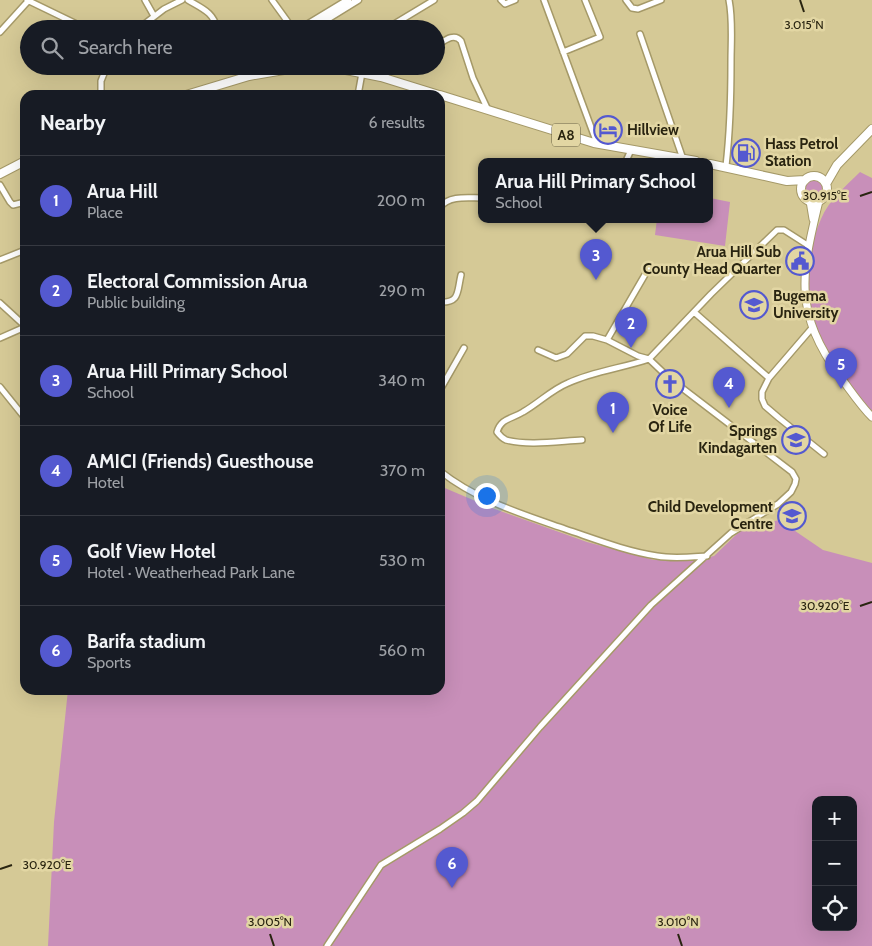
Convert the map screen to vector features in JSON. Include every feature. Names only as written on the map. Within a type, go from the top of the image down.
[{"type":"main road","points":[[213,90],[245,77],[256,75]]},
{"type":"main road","name":"A8","points":[[373,75],[423,90]]},
{"type":"main road","name":"A8","points":[[445,97],[594,143],[677,158]]},
{"type":"main road","points":[[826,184],[837,165],[872,129]]},
{"type":"main road","points":[[0,174],[20,164]]},
{"type":"main road","points":[[713,164],[787,181],[805,180],[837,165]]},
{"type":"main road","points":[[816,176],[826,184],[827,190],[826,195],[819,201],[804,272],[804,293],[812,328],[832,365],[864,409],[872,416]]},
{"type":"main road","points":[[802,193],[802,186],[805,180]]},
{"type":"main road","points":[[787,181],[802,193],[805,198],[810,201],[819,201]]},
{"type":"main road","points":[[810,201],[814,222]]},
{"type":"street","points":[[0,32],[28,0],[69,20]]},
{"type":"street","points":[[145,0],[154,16]]},
{"type":"street","points":[[149,20],[182,0]]},
{"type":"street","points":[[188,0],[209,13],[214,20]]},
{"type":"street","points":[[272,0],[286,20]]},
{"type":"street","points":[[315,20],[348,0]]},
{"type":"street","points":[[326,20],[358,0]]},
{"type":"street","points":[[401,20],[434,0]]},
{"type":"street","points":[[501,0],[505,4],[515,0]]},
{"type":"street","points":[[544,0],[596,138],[594,143]]},
{"type":"street","points":[[563,52],[600,37],[586,0]]},
{"type":"street","points":[[626,0],[632,8],[638,9],[661,0]]},
{"type":"street","points":[[726,166],[730,138],[731,18],[729,0]]},
{"type":"street","points":[[640,34],[683,158]]},
{"type":"street","points":[[445,41],[452,37],[458,37],[461,41],[473,78],[488,110]]},
{"type":"street","points":[[101,90],[103,75]]},
{"type":"street","points":[[359,90],[361,75]]},
{"type":"street","points":[[627,158],[631,150]]},
{"type":"street","points":[[0,185],[13,205],[20,203]]},
{"type":"street","points":[[445,202],[454,199],[478,198]]},
{"type":"street","points":[[582,440],[528,442],[506,440],[500,437],[498,432],[499,426],[503,421],[524,412],[552,391],[567,383],[581,377],[649,359],[777,230],[784,230],[809,246]]},
{"type":"street","points":[[0,260],[20,252]]},
{"type":"street","points":[[607,340],[650,266]]},
{"type":"street","points":[[445,302],[450,303],[455,299],[461,275]]},
{"type":"street","points":[[0,303],[20,322]]},
{"type":"street","points":[[694,312],[769,378]]},
{"type":"street","points":[[812,328],[769,378],[762,392],[762,399],[765,406],[824,454]]},
{"type":"street","points":[[0,338],[20,329]]},
{"type":"street","points":[[327,946],[381,865],[464,813],[477,801],[540,727],[651,605],[740,526],[763,514],[792,492],[795,484],[796,479],[792,472],[669,378],[649,359],[594,336],[585,336],[566,354],[556,358],[538,350]]},
{"type":"street","points":[[445,381],[464,348]]},
{"type":"street","points":[[0,387],[20,412]]},
{"type":"street","points":[[445,475],[482,498],[600,541],[668,558],[707,556]]},
{"type":"shaded area","points":[[860,172],[872,178],[872,416],[840,375],[820,342],[812,317],[808,288],[812,246],[824,212],[833,199]]},
{"type":"shaded area","points":[[814,180],[821,183],[824,190],[821,197],[814,200],[807,197],[804,190],[807,183]]},
{"type":"shaded area","points":[[713,199],[730,202],[725,246],[655,235],[656,223],[713,223]]},
{"type":"shaded area","points":[[445,488],[492,508],[587,542],[654,560],[697,560],[714,556],[742,529],[779,520],[823,550],[872,563],[872,946],[48,946],[54,822],[67,695],[445,695]]},
{"type":"place","name":"Hillview","points":[[608,130]]},
{"type":"place","name":"Hass Petrol Station","points":[[746,153]]},
{"type":"place","name":"Arua Hill Sub County Head Quarter","points":[[800,261]]},
{"type":"place","name":"Arua Hill Primary School","points":[[596,280]]},
{"type":"place","name":"Bugema University","points":[[754,305]]},
{"type":"place","name":"Electoral Commission Arua","points":[[631,348]]},
{"type":"place","name":"Voice Of Life","points":[[670,384]]},
{"type":"place","name":"Golf View Hotel","points":[[841,389]]},
{"type":"place","name":"AMICI (Friends) Guesthouse","points":[[729,408]]},
{"type":"place","name":"Arua Hill","points":[[613,433]]},
{"type":"place","name":"Springs Kindagarten","points":[[796,440]]},
{"type":"place","name":"Child Development Centre","points":[[792,516]]},
{"type":"place","name":"Barifa stadium","points":[[452,888]]}]
